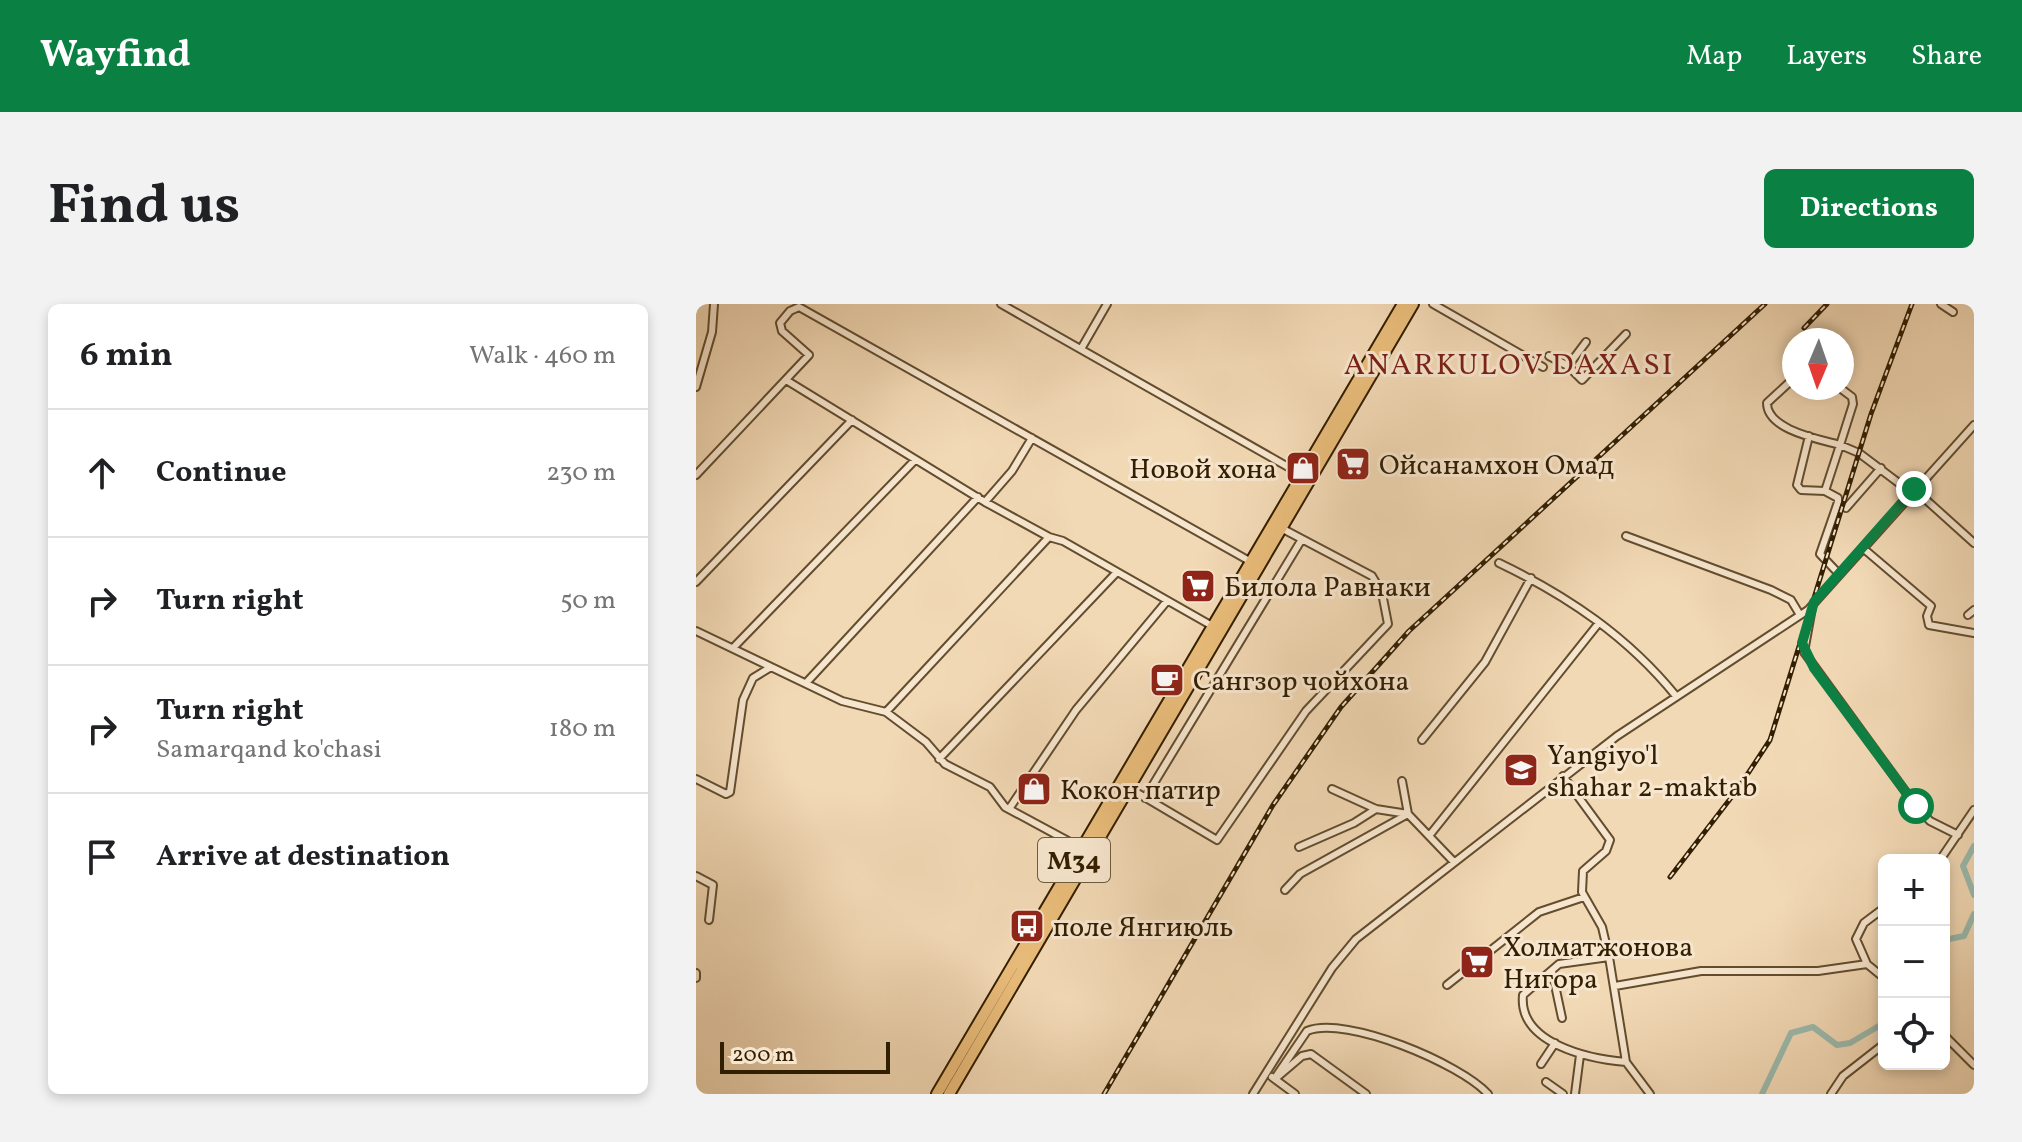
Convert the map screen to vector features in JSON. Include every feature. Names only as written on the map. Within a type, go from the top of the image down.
[{"type":"main road","name":"M34","points":[[949,1094],[1129,788],[1253,563],[1403,304]]},
{"type":"main road","name":"M34","points":[[937,1094],[1214,627],[1283,529],[1413,304]]},
{"type":"street","points":[[696,387],[712,332],[714,304]]},
{"type":"street","points":[[1001,304],[1304,476]]},
{"type":"street","points":[[1081,349],[1107,304]]},
{"type":"street","points":[[1433,304],[1543,367]]},
{"type":"street","points":[[1941,304],[1953,312]]},
{"type":"street","points":[[696,475],[809,355],[782,331],[780,323],[790,311],[799,307],[1253,563]]},
{"type":"street","points":[[1549,356],[1568,366],[1582,380],[1626,334]]},
{"type":"street","points":[[1568,366],[1586,342]]},
{"type":"street","points":[[786,380],[985,502],[1214,627]]},
{"type":"street","points":[[1782,389],[1767,403],[1766,408],[1774,419],[1809,436],[1840,445],[1881,468],[1974,543]]},
{"type":"street","points":[[1825,491],[1852,400]]},
{"type":"street","points":[[696,582],[852,420]]},
{"type":"street","points":[[1253,1094],[1347,948],[1563,776],[1676,696],[1800,615],[1864,549],[1974,425]]},
{"type":"street","points":[[1809,436],[1797,485],[1801,490],[1825,491],[1838,498],[1820,554],[1839,574]]},
{"type":"street","points":[[985,502],[1012,471],[1032,438]]},
{"type":"street","points":[[733,648],[915,460]]},
{"type":"street","points":[[1846,508],[1881,468]]},
{"type":"street","points":[[806,683],[978,497]]},
{"type":"street","points":[[1129,788],[1217,840],[1306,711],[1388,624],[1382,593],[1372,576],[1283,529]]},
{"type":"street","points":[[1626,536],[1771,590],[1791,600],[1800,615]]},
{"type":"street","points":[[886,712],[1049,537]]},
{"type":"street","points":[[1145,798],[1302,539]]},
{"type":"street","points":[[1864,549],[1889,574],[1931,606],[1929,625],[1974,633]]},
{"type":"street","points":[[1499,563],[1563,594],[1598,624],[1626,641],[1676,696]]},
{"type":"street","points":[[939,759],[1117,572]]},
{"type":"street","points":[[1422,740],[1485,662],[1531,578]]},
{"type":"street","points":[[1009,809],[1076,710],[1167,601]]},
{"type":"street","points":[[1814,602],[1802,643],[1804,652],[1916,806],[1930,821],[1958,835]]},
{"type":"street","points":[[1429,836],[1598,624]]},
{"type":"street","points":[[696,631],[842,701],[886,712],[926,742],[939,759],[990,787],[1009,809],[1081,848]]},
{"type":"street","points":[[696,779],[726,794],[730,792],[743,700],[753,678],[771,666]]},
{"type":"street","points":[[1563,776],[1610,840],[1606,851],[1582,873],[1584,897],[1602,927],[1615,986],[1626,1062],[1650,1094]]},
{"type":"street","points":[[1402,781],[1408,814],[1453,861]]},
{"type":"street","points":[[1332,789],[1376,809],[1408,814]]},
{"type":"street","points":[[1299,847],[1354,823],[1376,809]]},
{"type":"street","points":[[1944,854],[1974,810]]},
{"type":"street","points":[[1285,890],[1300,874],[1408,814]]},
{"type":"street","points":[[696,876],[714,888],[709,920]]},
{"type":"street","points":[[1447,985],[1539,912],[1584,897]]},
{"type":"street","points":[[1878,912],[1864,923],[1856,939],[1867,964],[1878,973]]},
{"type":"street","points":[[1609,957],[1559,964],[1523,995],[1522,1006],[1528,1021],[1555,1043],[1580,1055],[1626,1062]]},
{"type":"street","points":[[1615,986],[1701,971],[1818,971],[1867,964]]},
{"type":"street","points":[[1552,971],[1562,1018]]},
{"type":"street","points":[[1276,1077],[1307,1031],[1354,1027],[1428,1055],[1454,1072],[1474,1078],[1488,1094]]},
{"type":"street","points":[[1950,1041],[1974,1065]]},
{"type":"street","points":[[1541,1064],[1555,1043]]},
{"type":"street","points":[[1831,1094],[1843,1076],[1878,1049]]},
{"type":"street","points":[[1276,1077],[1302,1056],[1311,1054],[1366,1094]]},
{"type":"street","points":[[1575,1094],[1580,1055]]},
{"type":"street","points":[[1266,1073],[1276,1077],[1295,1094]]},
{"type":"street","points":[[1546,1082],[1563,1094]]},
{"type":"waterway","points":[[1974,846],[1963,866],[1974,895]]},
{"type":"waterway","points":[[1950,939],[1964,936],[1974,914]]},
{"type":"waterway","points":[[1762,1094],[1791,1033],[1813,1027],[1837,1045],[1850,1043],[1878,1027]]},
{"type":"railway","points":[[1104,1094],[1273,805],[1341,707],[1409,631],[1765,304]]},
{"type":"railway","points":[[1804,328],[1827,304]]},
{"type":"railway","points":[[1670,877],[1737,790],[1770,740],[1871,414],[1912,304]]},
{"type":"place","name":"Ойсанамхон Омад","points":[[1353,464]]},
{"type":"place","name":"Новой хона","points":[[1303,468]]},
{"type":"place","name":"Билола Равнаки","points":[[1198,586]]},
{"type":"place","name":"Сангзор чойхона","points":[[1167,680]]},
{"type":"place","name":"Yangiyo'l shahar 2-maktab","points":[[1521,770]]},
{"type":"place","name":"Кокон патир","points":[[1034,789]]},
{"type":"place","name":"поле Янгиюль","points":[[1027,926]]},
{"type":"place","name":"Холматжонова Нигора","points":[[1477,962]]},
{"type":"district","name":"ANARKULOV DAXASI","points":[[1509,364]]},
{"type":"route","points":[[1914,489],[1814,602],[1802,643],[1814,668],[1916,806]]}]
